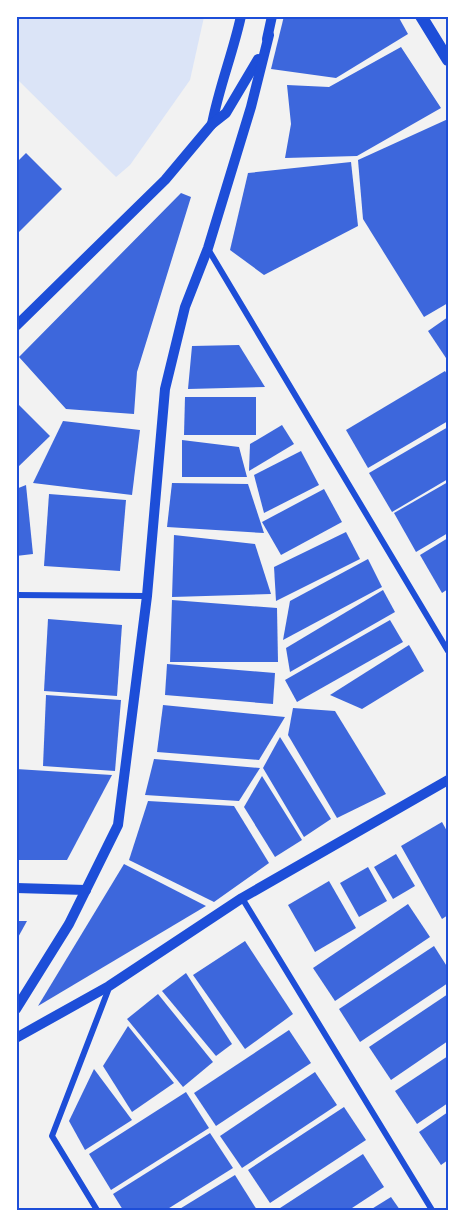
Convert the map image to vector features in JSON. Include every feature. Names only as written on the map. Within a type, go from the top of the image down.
[{"type":"main road","points":[[421,16],[448,60]]},
{"type":"street","points":[[212,124],[215,105],[234,50],[241,16]]},
{"type":"street","points":[[16,1009],[69,924],[118,825],[147,596],[165,389],[185,307],[208,248],[251,107],[272,16]]},
{"type":"street","points":[[16,326],[165,180],[212,124],[226,113],[253,70],[269,35]]},
{"type":"street","points":[[208,248],[448,651]]},
{"type":"street","points":[[16,595],[147,596]]},
{"type":"street","points":[[16,1038],[109,986],[242,898],[448,780]]},
{"type":"street","points":[[16,888],[86,890]]},
{"type":"street","points":[[242,898],[432,1210]]},
{"type":"street","points":[[97,1210],[52,1136],[109,986]]},
{"type":"shaded area","points":[[16,17],[204,17],[190,80],[130,165],[116,177],[17,79]]},
{"type":"building","points":[[284,16],[398,16],[408,34],[336,78],[271,69]]},
{"type":"building","points":[[401,47],[441,108],[357,156],[285,158],[291,124],[287,85],[329,87]]},
{"type":"building","points":[[448,119],[448,303],[424,317],[363,219],[358,160]]},
{"type":"building","points":[[26,153],[62,189],[16,235],[16,163]]},
{"type":"building","points":[[351,162],[358,226],[264,275],[230,250],[248,173]]},
{"type":"building","points":[[181,193],[191,197],[137,372],[134,414],[66,409],[19,357]]},
{"type":"building","points":[[448,317],[448,361],[428,331]]},
{"type":"building","points":[[239,345],[265,387],[188,389],[192,346]]},
{"type":"building","points":[[445,371],[448,376],[448,421],[368,468],[346,430]]},
{"type":"building","points":[[185,397],[256,397],[256,435],[184,435]]},
{"type":"building","points":[[16,402],[50,436],[16,469]]},
{"type":"building","points":[[63,421],[140,430],[132,495],[33,483]]},
{"type":"building","points":[[282,425],[294,444],[249,471],[250,444]]},
{"type":"building","points":[[448,427],[448,479],[392,512],[369,473]]},
{"type":"building","points":[[182,440],[239,447],[247,477],[182,477]]},
{"type":"building","points":[[301,451],[319,485],[264,513],[254,475]]},
{"type":"building","points":[[448,482],[448,533],[416,552],[394,513]]},
{"type":"building","points":[[172,483],[248,484],[264,533],[167,527]]},
{"type":"building","points":[[26,485],[33,554],[16,556],[16,489]]},
{"type":"building","points":[[324,489],[342,522],[281,555],[262,522]]},
{"type":"building","points":[[49,494],[126,500],[120,571],[44,566]]},
{"type":"building","points":[[346,532],[360,559],[276,601],[274,567]]},
{"type":"building","points":[[174,535],[255,544],[271,594],[172,597]]},
{"type":"building","points":[[448,538],[448,589],[442,593],[420,555]]},
{"type":"building","points":[[368,559],[382,587],[283,640],[290,601]]},
{"type":"building","points":[[383,590],[395,612],[290,672],[286,648]]},
{"type":"building","points":[[172,600],[277,608],[278,662],[170,662]]},
{"type":"building","points":[[48,619],[122,625],[117,696],[44,691]]},
{"type":"building","points":[[390,620],[403,642],[297,702],[285,680]]},
{"type":"building","points":[[409,645],[424,671],[362,709],[330,695]]},
{"type":"building","points":[[167,664],[275,673],[273,704],[165,695]]},
{"type":"building","points":[[46,695],[121,700],[115,771],[43,766]]},
{"type":"building","points":[[163,705],[285,717],[259,760],[157,752]]},
{"type":"building","points":[[293,708],[335,711],[386,794],[337,818],[288,735]]},
{"type":"building","points":[[280,737],[331,819],[304,837],[263,768]]},
{"type":"building","points":[[154,759],[260,768],[239,801],[145,795]]},
{"type":"building","points":[[16,769],[112,775],[67,860],[16,860]]},
{"type":"building","points":[[262,776],[302,840],[275,857],[244,807]]},
{"type":"building","points":[[148,801],[234,806],[269,863],[214,902],[129,860]]},
{"type":"building","points":[[442,822],[448,833],[448,915],[442,919],[401,846]]},
{"type":"building","points":[[396,854],[415,886],[393,899],[374,867]]},
{"type":"building","points":[[124,864],[206,906],[38,1006]]},
{"type":"building","points":[[368,867],[387,901],[359,917],[340,883]]},
{"type":"building","points":[[329,881],[356,928],[315,952],[288,905]]},
{"type":"building","points":[[408,904],[430,937],[335,1001],[313,968]]},
{"type":"building","points":[[16,921],[27,921],[16,941]]},
{"type":"building","points":[[245,941],[293,1014],[245,1049],[193,975]]},
{"type":"building","points":[[434,946],[448,968],[448,983],[360,1042],[339,1009]]},
{"type":"building","points":[[186,973],[232,1044],[216,1056],[162,991]]},
{"type":"building","points":[[158,994],[213,1062],[183,1087],[127,1019]]},
{"type":"building","points":[[448,994],[448,1041],[391,1080],[369,1047]]},
{"type":"building","points":[[128,1026],[174,1083],[132,1112],[103,1066]]},
{"type":"building","points":[[289,1030],[311,1063],[216,1126],[194,1093]]},
{"type":"building","points":[[448,1056],[448,1103],[417,1124],[395,1091]]},
{"type":"building","points":[[94,1069],[132,1120],[85,1150],[69,1121]]},
{"type":"building","points":[[315,1072],[337,1105],[242,1168],[220,1136]]},
{"type":"building","points":[[186,1092],[209,1128],[111,1190],[89,1154]]},
{"type":"building","points":[[344,1107],[366,1140],[270,1203],[248,1170]]},
{"type":"building","points":[[448,1112],[448,1160],[441,1165],[419,1132]]},
{"type":"building","points":[[210,1133],[233,1168],[166,1210],[123,1210],[113,1194]]},
{"type":"building","points":[[363,1154],[384,1187],[349,1210],[277,1210]]},
{"type":"building","points":[[235,1175],[257,1210],[178,1210]]},
{"type":"building","points":[[391,1197],[400,1210],[370,1210]]}]
